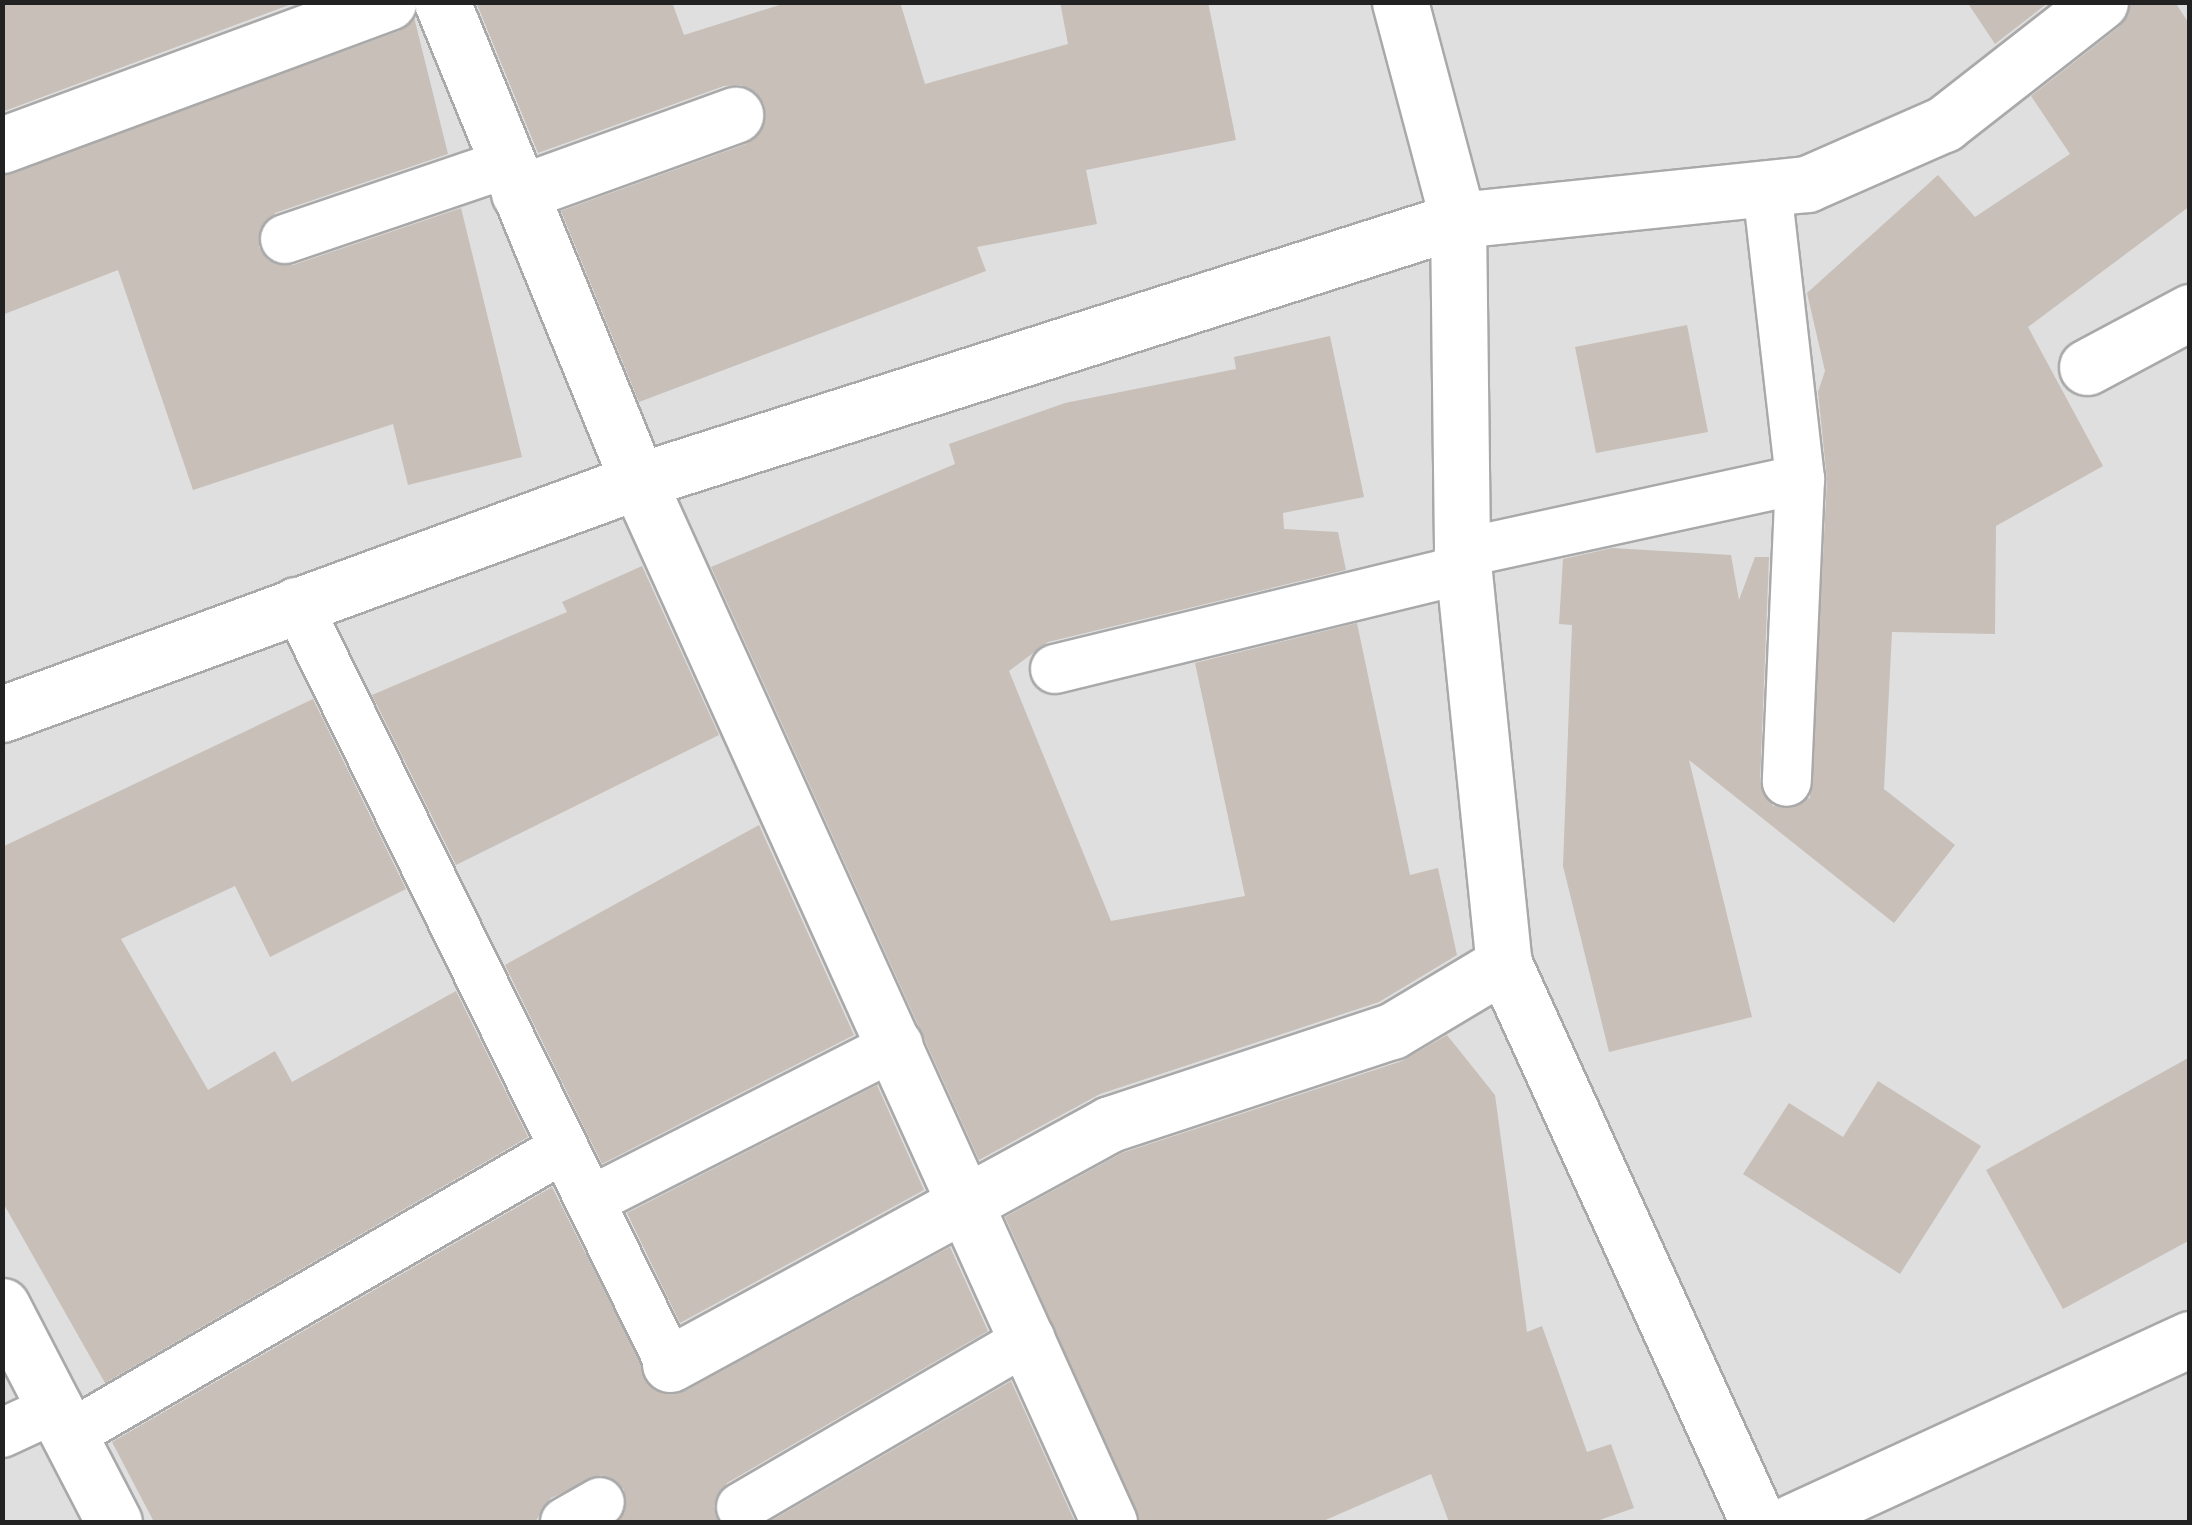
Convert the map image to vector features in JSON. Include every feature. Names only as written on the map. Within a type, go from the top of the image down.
[{"type":"street","points":[[2,145],[388,2]]},
{"type":"street","points":[[442,2],[638,481],[969,1198],[1107,1522]]},
{"type":"street","points":[[1400,2],[1458,220],[1463,561],[1504,964],[1758,1522]]},
{"type":"street","points":[[2,714],[296,602],[638,481],[1458,220],[1806,184],[1944,124],[2100,2]]},
{"type":"street","points":[[514,178],[734,115]]},
{"type":"street","points":[[2088,366],[2190,312]]},
{"type":"street","points":[[670,1364],[1110,1124],[1392,1030],[1504,964]]},
{"type":"street","points":[[2,1306],[65,1420],[114,1522]]},
{"type":"street","points":[[1792,1522],[2190,1339]]},
{"type":"lane","points":[[284,239],[514,178]]},
{"type":"lane","points":[[1767,189],[1800,479],[1787,782]]},
{"type":"lane","points":[[1055,669],[1463,561],[1800,479]]},
{"type":"lane","points":[[296,602],[670,1364]]},
{"type":"lane","points":[[590,1201],[898,1044]]},
{"type":"lane","points":[[2,1433],[65,1420],[564,1148]]},
{"type":"lane","points":[[741,1507],[1030,1338]]},
{"type":"shaded area","points":[[3,3],[2189,3],[2189,1522],[3,1522]]},
{"type":"building","points":[[2,2],[297,2],[2,112]]},
{"type":"building","points":[[476,2],[672,2],[684,35],[789,2],[900,2],[925,84],[1068,44],[1060,2],[1208,2],[1236,140],[1086,170],[1097,224],[977,247],[986,271],[639,402],[561,211],[746,144],[765,121],[764,104],[741,85],[724,86],[538,153]]},
{"type":"building","points":[[1967,2],[2049,2],[1995,44]]},
{"type":"building","points":[[2130,2],[2175,2],[2190,25],[2190,206],[2028,327],[2103,466],[1996,526],[1995,634],[1892,632],[1884,789],[1955,845],[1894,923],[1689,760],[1752,1017],[1609,1052],[1563,866],[1572,625],[1559,624],[1563,559],[1612,548],[1731,555],[1739,600],[1755,557],[1769,557],[1760,782],[1773,806],[1810,798],[1827,480],[1818,392],[1825,371],[1807,293],[1938,175],[1975,217],[2070,154],[2031,96],[2119,27]]},
{"type":"building","points":[[414,17],[448,154],[275,213],[259,247],[268,260],[293,265],[461,208],[522,457],[408,485],[393,424],[193,490],[118,270],[2,315],[2,175],[399,31]]},
{"type":"building","points":[[1687,325],[1708,432],[1596,453],[1575,347]]},
{"type":"building","points":[[1330,336],[1364,497],[1283,513],[1284,529],[1338,532],[1346,570],[1048,642],[1009,671],[1111,921],[1245,896],[1195,663],[1357,623],[1410,875],[1438,868],[1457,955],[1379,1002],[1100,1094],[979,1160],[711,567],[955,464],[949,444],[1065,403],[1236,369],[1234,357]]},
{"type":"building","points":[[642,566],[719,735],[456,865],[372,695],[567,612],[562,602]]},
{"type":"building","points":[[313,699],[406,889],[270,957],[235,886],[121,939],[208,1090],[275,1051],[292,1082],[456,991],[528,1137],[105,1383],[2,1201],[2,847]]},
{"type":"building","points":[[759,825],[854,1035],[602,1164],[505,965]]},
{"type":"building","points":[[1447,1035],[1495,1095],[1527,1332],[1542,1326],[1587,1452],[1611,1444],[1634,1508],[1594,1522],[1449,1522],[1431,1474],[1321,1522],[1140,1522],[1005,1217],[1122,1153],[1402,1061]]},
{"type":"building","points":[[2190,1057],[2190,1240],[2063,1309],[1986,1170]]},
{"type":"building","points":[[1878,1081],[1981,1146],[1900,1274],[1743,1174],[1789,1103],[1843,1137]]},
{"type":"building","points":[[877,1085],[924,1190],[680,1323],[627,1213]]},
{"type":"building","points":[[552,1187],[655,1391],[685,1391],[950,1247],[988,1331],[727,1483],[714,1506],[719,1522],[617,1522],[624,1489],[601,1475],[551,1498],[535,1522],[154,1522],[112,1442]]},
{"type":"building","points":[[1011,1381],[1075,1522],[769,1522]]}]
